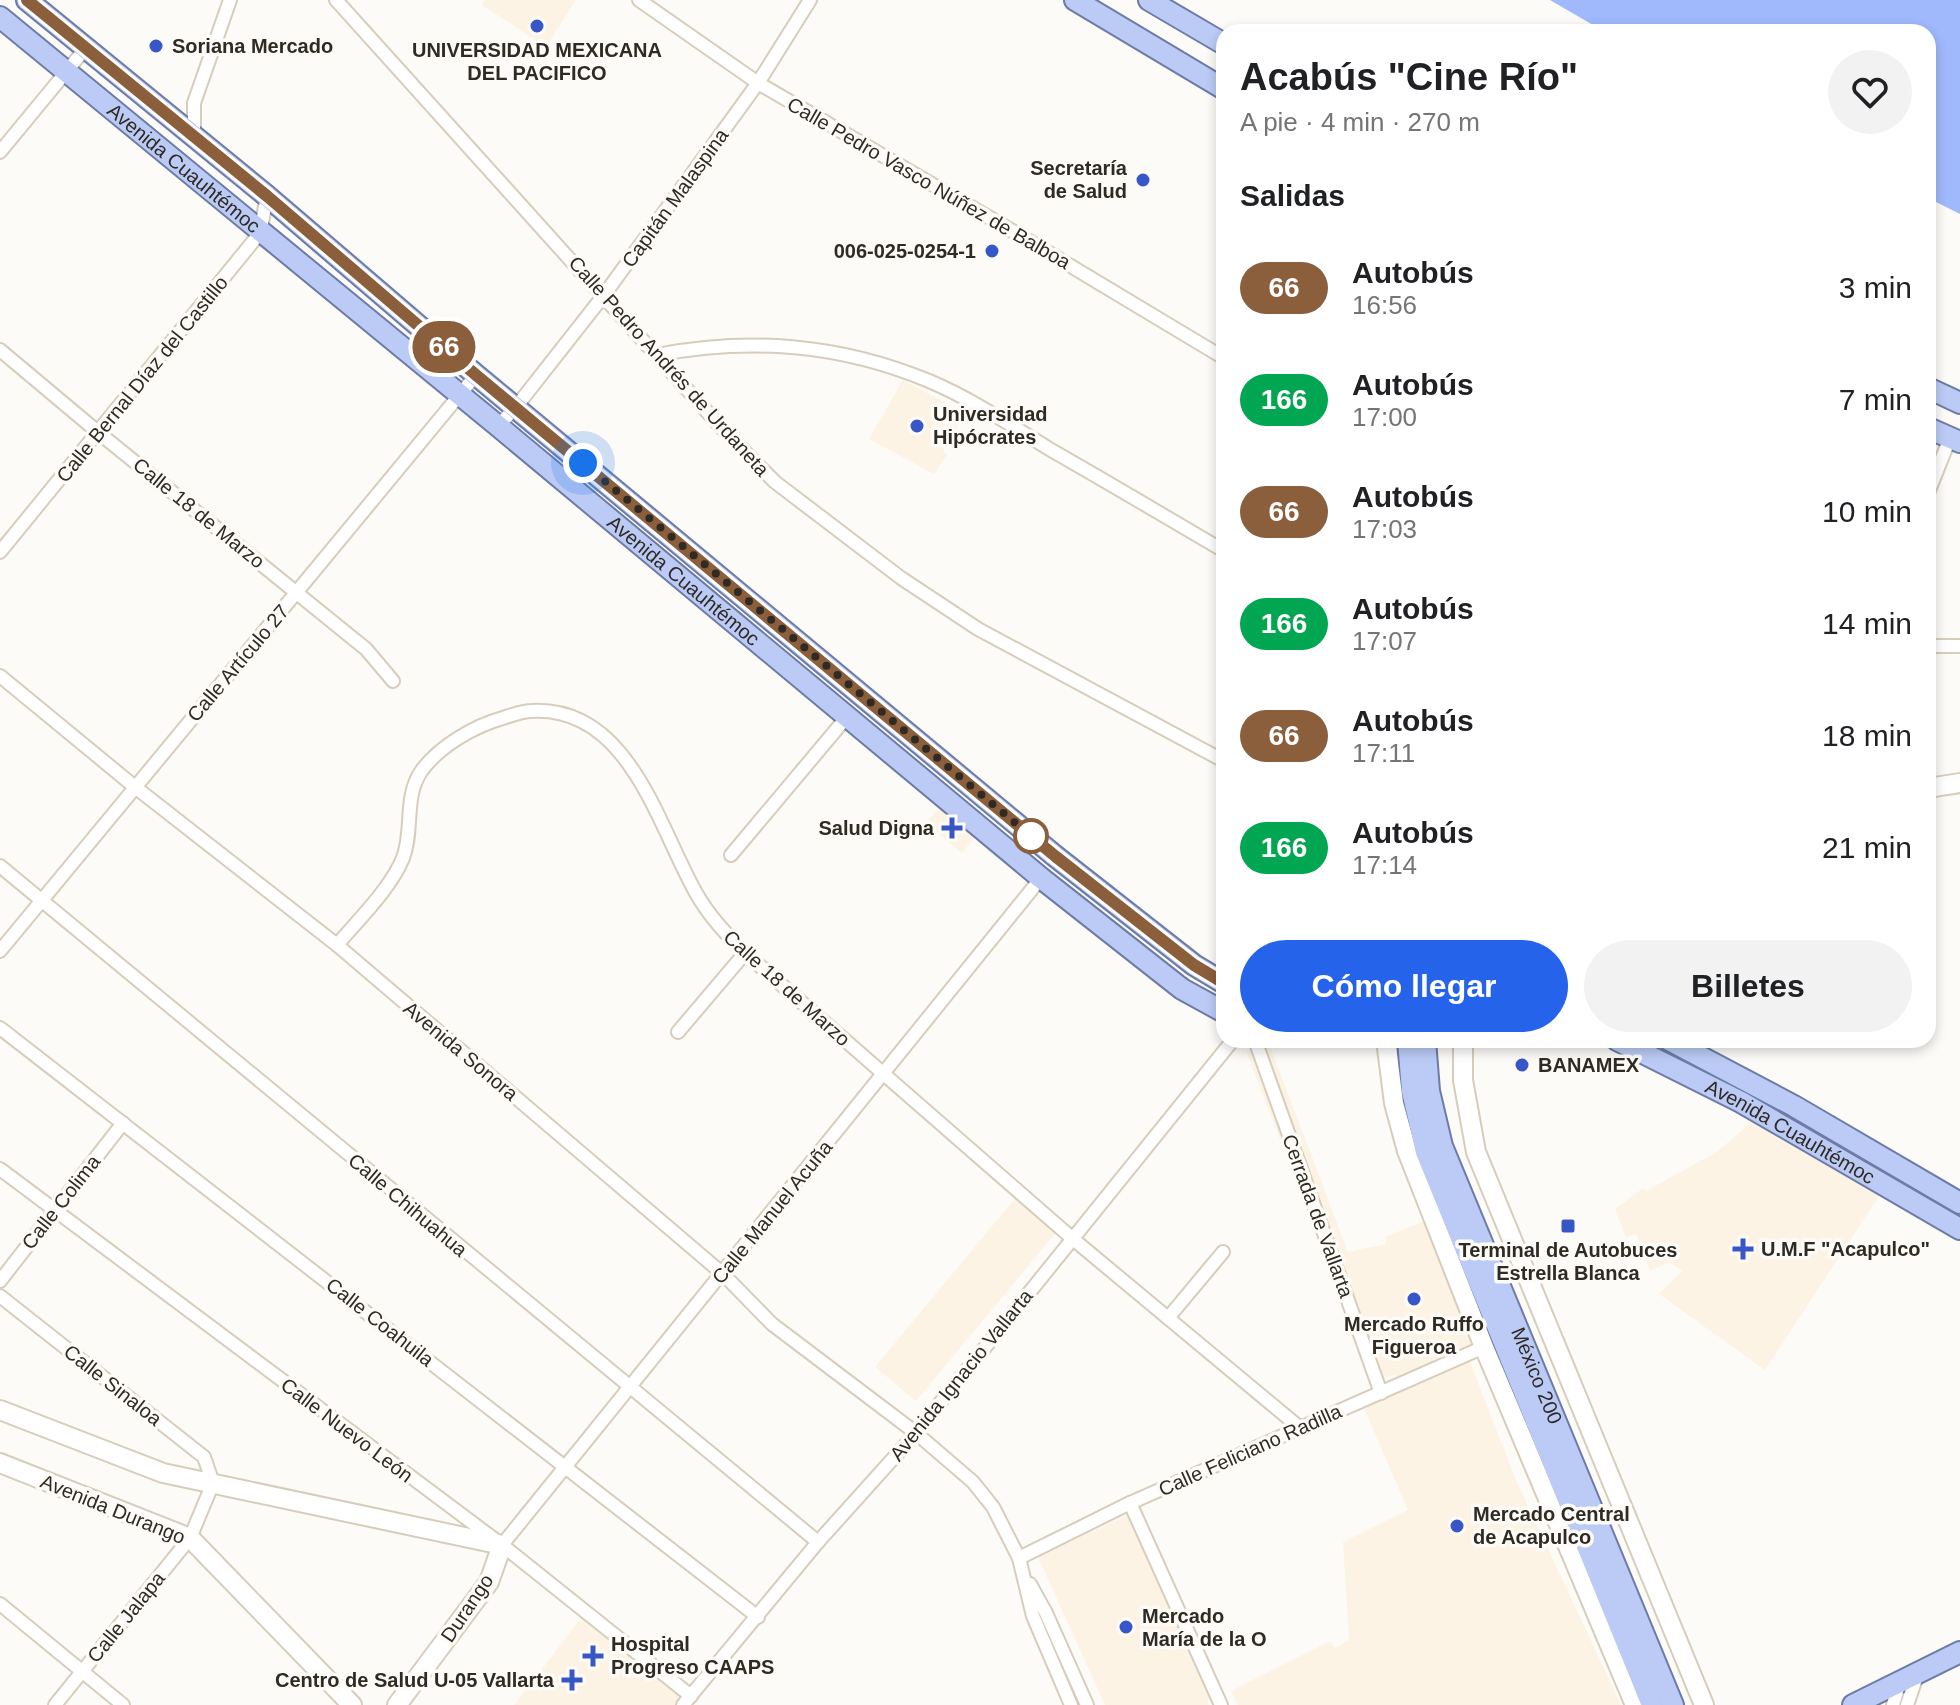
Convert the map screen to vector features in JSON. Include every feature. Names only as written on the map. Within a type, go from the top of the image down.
[{"type":"main road","name":"Avenida Cuauhtémoc","points":[[27,0],[267,196],[476,375],[1055,856],[1194,965],[1216,978]]},
{"type":"main road","points":[[1075,0],[1216,84]]},
{"type":"main road","points":[[1149,0],[1216,39]]},
{"type":"main road","name":"Avenida Cuauhtémoc","points":[[0,17],[1041,878],[1182,989],[1216,1008]]},
{"type":"main road","points":[[1936,392],[1960,403]]},
{"type":"main road","points":[[1936,432],[1955,440]]},
{"type":"main road","name":"México 200","points":[[1409,1048],[1412,1091],[1652,1705]]},
{"type":"main road","name":"México 200","points":[[1426,1048],[1434,1149],[1673,1705]]},
{"type":"main road","name":"Avenida Cuauhtémoc","points":[[1633,1048],[1741,1102],[1960,1229]]},
{"type":"main road","name":"Avenida Cuauhtémoc","points":[[1684,1048],[1794,1106],[1960,1203]]},
{"type":"main road","points":[[1853,1705],[1960,1652]]},
{"type":"street","points":[[194,138],[194,103],[230,0]]},
{"type":"street","name":"Calle Pedro Andrés de Urdaneta","points":[[336,0],[656,355],[775,482],[901,578],[978,629],[1216,757]]},
{"type":"street","name":"Calle Pedro Vasco Núñez de Balboa","points":[[639,0],[758,83],[1216,353]]},
{"type":"street","name":"Capitán Malaspina","points":[[498,426],[604,295],[758,83],[810,0]]},
{"type":"street","points":[[0,152],[85,49]]},
{"type":"street","name":"Calle Bernal Díaz del Castillo","points":[[0,552],[260,233],[267,196]]},
{"type":"street","points":[[656,355],[700,347],[753,344],[814,348],[882,364],[931,382],[987,412],[1216,546]]},
{"type":"street","name":"Calle 18 de Marzo","points":[[0,350],[366,649],[393,681]]},
{"type":"street","name":"Calle Artículo 27","points":[[0,951],[476,375]]},
{"type":"street","points":[[1936,477],[1955,440]]},
{"type":"street","points":[[1936,646],[1960,646]]},
{"type":"street","name":"Avenida Sonora","points":[[0,676],[135,787],[337,945],[723,1274],[772,1324],[916,1433],[973,1482],[993,1507],[1025,1575]]},
{"type":"street","name":"Calle 18 de Marzo","points":[[337,945],[394,875],[403,857],[414,785],[423,769],[446,746],[493,721],[529,710],[557,711],[593,728],[621,754],[642,782],[695,891],[714,922],[745,953],[1073,1239],[1299,1427]]},
{"type":"street","points":[[731,855],[846,718]]},
{"type":"street","points":[[1936,787],[1960,783]]},
{"type":"street","name":"Calle Chihuahua","points":[[0,866],[818,1542]]},
{"type":"street","name":"Calle Manuel Acuña","points":[[502,1545],[1041,878]]},
{"type":"street","points":[[678,1032],[745,953]]},
{"type":"street","name":"Calle Coahuila","points":[[0,1028],[758,1617]]},
{"type":"street","name":"Avenida Ignacio Vallarta","points":[[687,1700],[818,1542],[916,1433],[1227,1048]]},
{"type":"street","name":"Cerrada de Vallarta","points":[[1258,1048],[1381,1393]]},
{"type":"street","name":"México 200","points":[[1387,1048],[1394,1103],[1407,1151],[1484,1347],[1635,1705]]},
{"type":"street","name":"México 200","points":[[1463,1048],[1467,1114],[1476,1152],[1704,1705]]},
{"type":"street","name":"Calle Colima","points":[[0,1281],[123,1123]]},
{"type":"street","name":"Calle Nuevo León","points":[[0,1169],[502,1545],[687,1700]]},
{"type":"street","points":[[1168,1318],[1223,1252]]},
{"type":"street","name":"Calle Sinaloa","points":[[0,1296],[204,1457],[213,1483]]},
{"type":"street","name":"Calle Feliciano Radilla","points":[[1019,1558],[1130,1503],[1484,1347]]},
{"type":"street","points":[[0,1410],[163,1473],[502,1545]]},
{"type":"street","name":"Avenida Durango","points":[[0,1463],[190,1538],[352,1705]]},
{"type":"street","name":"Calle Jalapa","points":[[55,1705],[190,1538],[213,1483]]},
{"type":"street","points":[[1130,1503],[1221,1705]]},
{"type":"street","name":"Durango","points":[[397,1705],[489,1582],[502,1545]]},
{"type":"street","points":[[1025,1575],[1033,1616],[1071,1705]]},
{"type":"street","points":[[1025,1575],[1046,1613],[1087,1705]]},
{"type":"street","points":[[0,1604],[123,1705]]},
{"type":"street","points":[[1893,1705],[1908,1680]]},
{"type":"street","points":[[1907,1705],[1908,1680]]},
{"type":"shaded area","name":"UNIVERSIDAD MEXICANA DEL PACIFICO","points":[[485,0],[576,0],[546,47],[482,5]]},
{"type":"shaded area","name":"Universidad Hipócrates","points":[[903,380],[965,413],[943,451],[947,455],[934,474],[869,439]]},
{"type":"shaded area","name":"Salud Digna","points":[[943,803],[978,833],[962,853],[926,823]]},
{"type":"shaded area","points":[[1271,1048],[1348,1252],[1386,1244],[1385,1237],[1431,1218],[1479,1345],[1398,1381],[1395,1375],[1373,1381],[1246,1051]]},
{"type":"shaded area","name":"U.M.F \"Acapulco\"","points":[[1756,1114],[1883,1190],[1765,1370],[1659,1294],[1682,1271],[1669,1262],[1650,1271],[1636,1234],[1626,1237],[1615,1209],[1643,1188],[1646,1191],[1715,1153],[1744,1129]]},
{"type":"shaded area","points":[[1017,1196],[1058,1230],[916,1401],[875,1367]]},
{"type":"shaded area","name":"Mercado Central de Acapulco","points":[[1470,1362],[1516,1480],[1621,1705],[1238,1705],[1231,1691],[1330,1641],[1335,1648],[1349,1640],[1343,1542],[1408,1510],[1363,1406]]},
{"type":"shaded area","name":"Mercado María de la O","points":[[1131,1513],[1215,1697],[1207,1700],[1209,1705],[1105,1705],[1038,1557]]},
{"type":"shaded area","name":"Hospital Progreso CAAPS","points":[[583,1616],[685,1696],[677,1705],[514,1705]]},
{"type":"water","points":[[1550,0],[1960,0],[1960,214],[1936,202],[1936,24],[1591,24]]},
{"type":"bus line","name":"66","points":[[27,0],[267,196],[476,375],[1055,856],[1194,965],[1216,978]]},
{"type":"place","name":"UNIVERSIDAD MEXICANA DEL PACIFICO","points":[[537,26]]},
{"type":"place","name":"Soriana Mercado","points":[[156,46]]},
{"type":"place","name":"Secretaría de Salud","points":[[1143,180]]},
{"type":"place","name":"006-025-0254-1","points":[[992,251]]},
{"type":"place","name":"Universidad Hipócrates","points":[[917,426]]},
{"type":"place","name":"Salud Digna","points":[[952,828]]},
{"type":"place","name":"BANAMEX","points":[[1522,1065]]},
{"type":"place","name":"Terminal de Autobuces Estrella Blanca","points":[[1568,1226]]},
{"type":"place","name":"U.M.F \"Acapulco\"","points":[[1743,1249]]},
{"type":"place","name":"Mercado Ruffo Figueroa","points":[[1414,1299]]},
{"type":"place","name":"Mercado Central de Acapulco","points":[[1457,1526]]},
{"type":"place","name":"Mercado María de la O","points":[[1126,1627]]},
{"type":"place","name":"Hospital Progreso CAAPS","points":[[593,1656]]},
{"type":"place","name":"Centro de Salud U-05 Vallarta","points":[[572,1680]]},
{"type":"route","points":[[583,463],[1031,836]]}]
